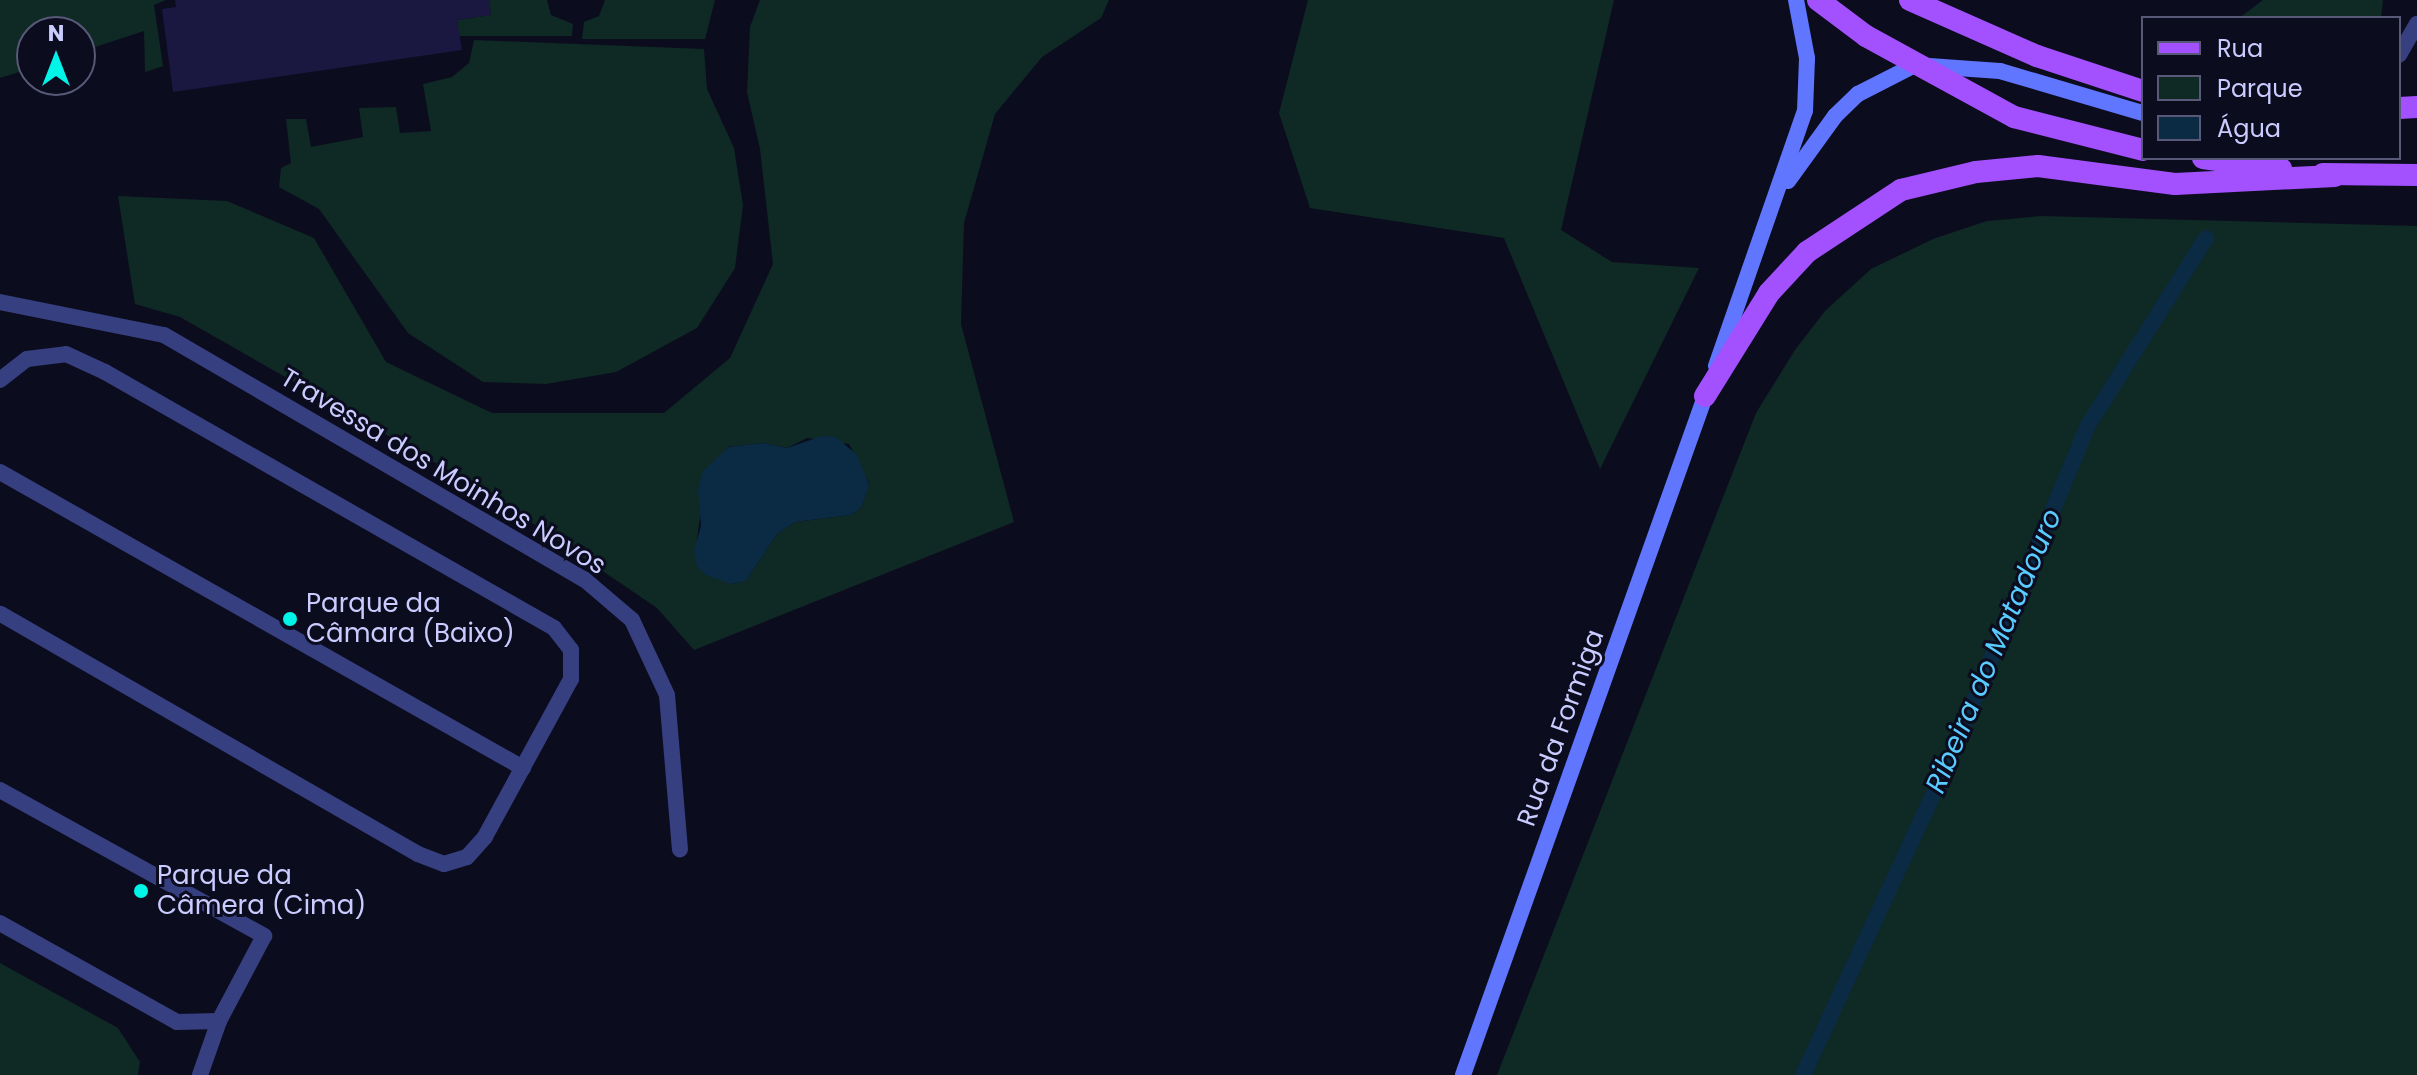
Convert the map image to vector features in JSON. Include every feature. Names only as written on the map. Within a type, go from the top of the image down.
[{"type":"main road","points":[[1778,195],[1805,111],[1807,58],[1796,0]]},
{"type":"main road","points":[[1818,0],[1915,65],[2014,117],[2141,149]]},
{"type":"main road","points":[[1910,0],[2037,56],[2141,90]]},
{"type":"main road","points":[[1778,195],[1835,116],[1858,94],[1915,65],[2000,71],[2141,112]]},
{"type":"main road","points":[[2218,160],[2335,176]]},
{"type":"main road","points":[[1705,396],[1769,293],[1807,252],[1901,190],[1976,172],[2038,166],[2175,184],[2417,175]]},
{"type":"main road","name":"Rua da Formiga","points":[[1463,1075],[1778,195]]},
{"type":"street","points":[[2401,52],[2417,24]]},
{"type":"street","name":"Travessa dos Moinhos Novos","points":[[0,302],[164,335],[584,579],[632,620],[667,695],[680,849]]},
{"type":"street","points":[[0,380],[27,359],[66,354],[554,628],[571,650],[571,679],[485,837],[467,857],[444,864],[418,854],[0,614]]},
{"type":"street","points":[[0,472],[523,768]]},
{"type":"street","points":[[0,790],[264,936],[219,1021],[200,1075]]},
{"type":"street","points":[[0,923],[177,1022],[219,1021]]},
{"type":"green space","points":[[0,0],[166,0],[154,5],[163,66],[145,72],[144,31],[96,47],[96,16],[16,16],[16,73],[0,78]]},
{"type":"green space","points":[[489,0],[547,0],[551,15],[573,24],[572,36],[459,36],[457,20],[491,15]]},
{"type":"green space","points":[[605,0],[715,0],[705,39],[582,39],[584,22],[599,16]]},
{"type":"green space","points":[[760,0],[1109,0],[1101,18],[1042,57],[995,114],[964,223],[961,324],[1014,522],[694,650],[657,608],[485,491],[180,317],[135,304],[118,196],[227,201],[314,238],[386,362],[492,413],[664,413],[730,358],[773,264],[760,149],[747,92],[750,27]],"holes":[[[807,438],[849,444],[869,484],[861,508],[850,515],[795,522],[777,534],[746,581],[731,584],[697,539],[701,510],[728,447],[763,443],[787,448]]]},
{"type":"green space","points":[[1308,0],[1614,0],[1561,230],[1612,262],[1699,268],[1600,469],[1504,238],[1310,208],[1279,113]]},
{"type":"green space","points":[[2263,0],[2383,0],[2381,16],[2242,16]]},
{"type":"green space","points":[[474,40],[704,49],[707,89],[734,148],[743,205],[735,268],[697,328],[616,372],[546,384],[483,382],[408,333],[319,209],[279,187],[281,168],[291,163],[286,119],[306,119],[311,147],[363,137],[359,108],[396,107],[400,133],[431,131],[423,84],[452,77],[469,63]]},
{"type":"green space","points":[[2041,216],[2417,226],[2417,1075],[1497,1075],[1756,413],[1795,350],[1825,311],[1871,269],[1933,239],[1987,221]]},
{"type":"green space","points":[[0,963],[118,1028],[140,1062],[138,1075],[0,1075]]},
{"type":"water","points":[[822,436],[836,437],[857,455],[869,485],[861,508],[850,515],[795,522],[777,534],[746,581],[731,584],[706,575],[697,566],[694,551],[701,526],[698,489],[703,471],[729,447],[763,443],[787,448]]},
{"type":"building","points":[[175,0],[489,0],[491,15],[457,20],[462,50],[173,92],[162,9],[176,7]]},
{"type":"waterway","name":"Ribeira do Matadouro","points":[[1803,1075],[1951,756],[2087,427],[2206,238]]},
{"type":"place","name":"Parque da Câmara (Baixo)","points":[[290,619]]},
{"type":"place","name":"Parque da Câmera (Cima)","points":[[141,891]]}]
